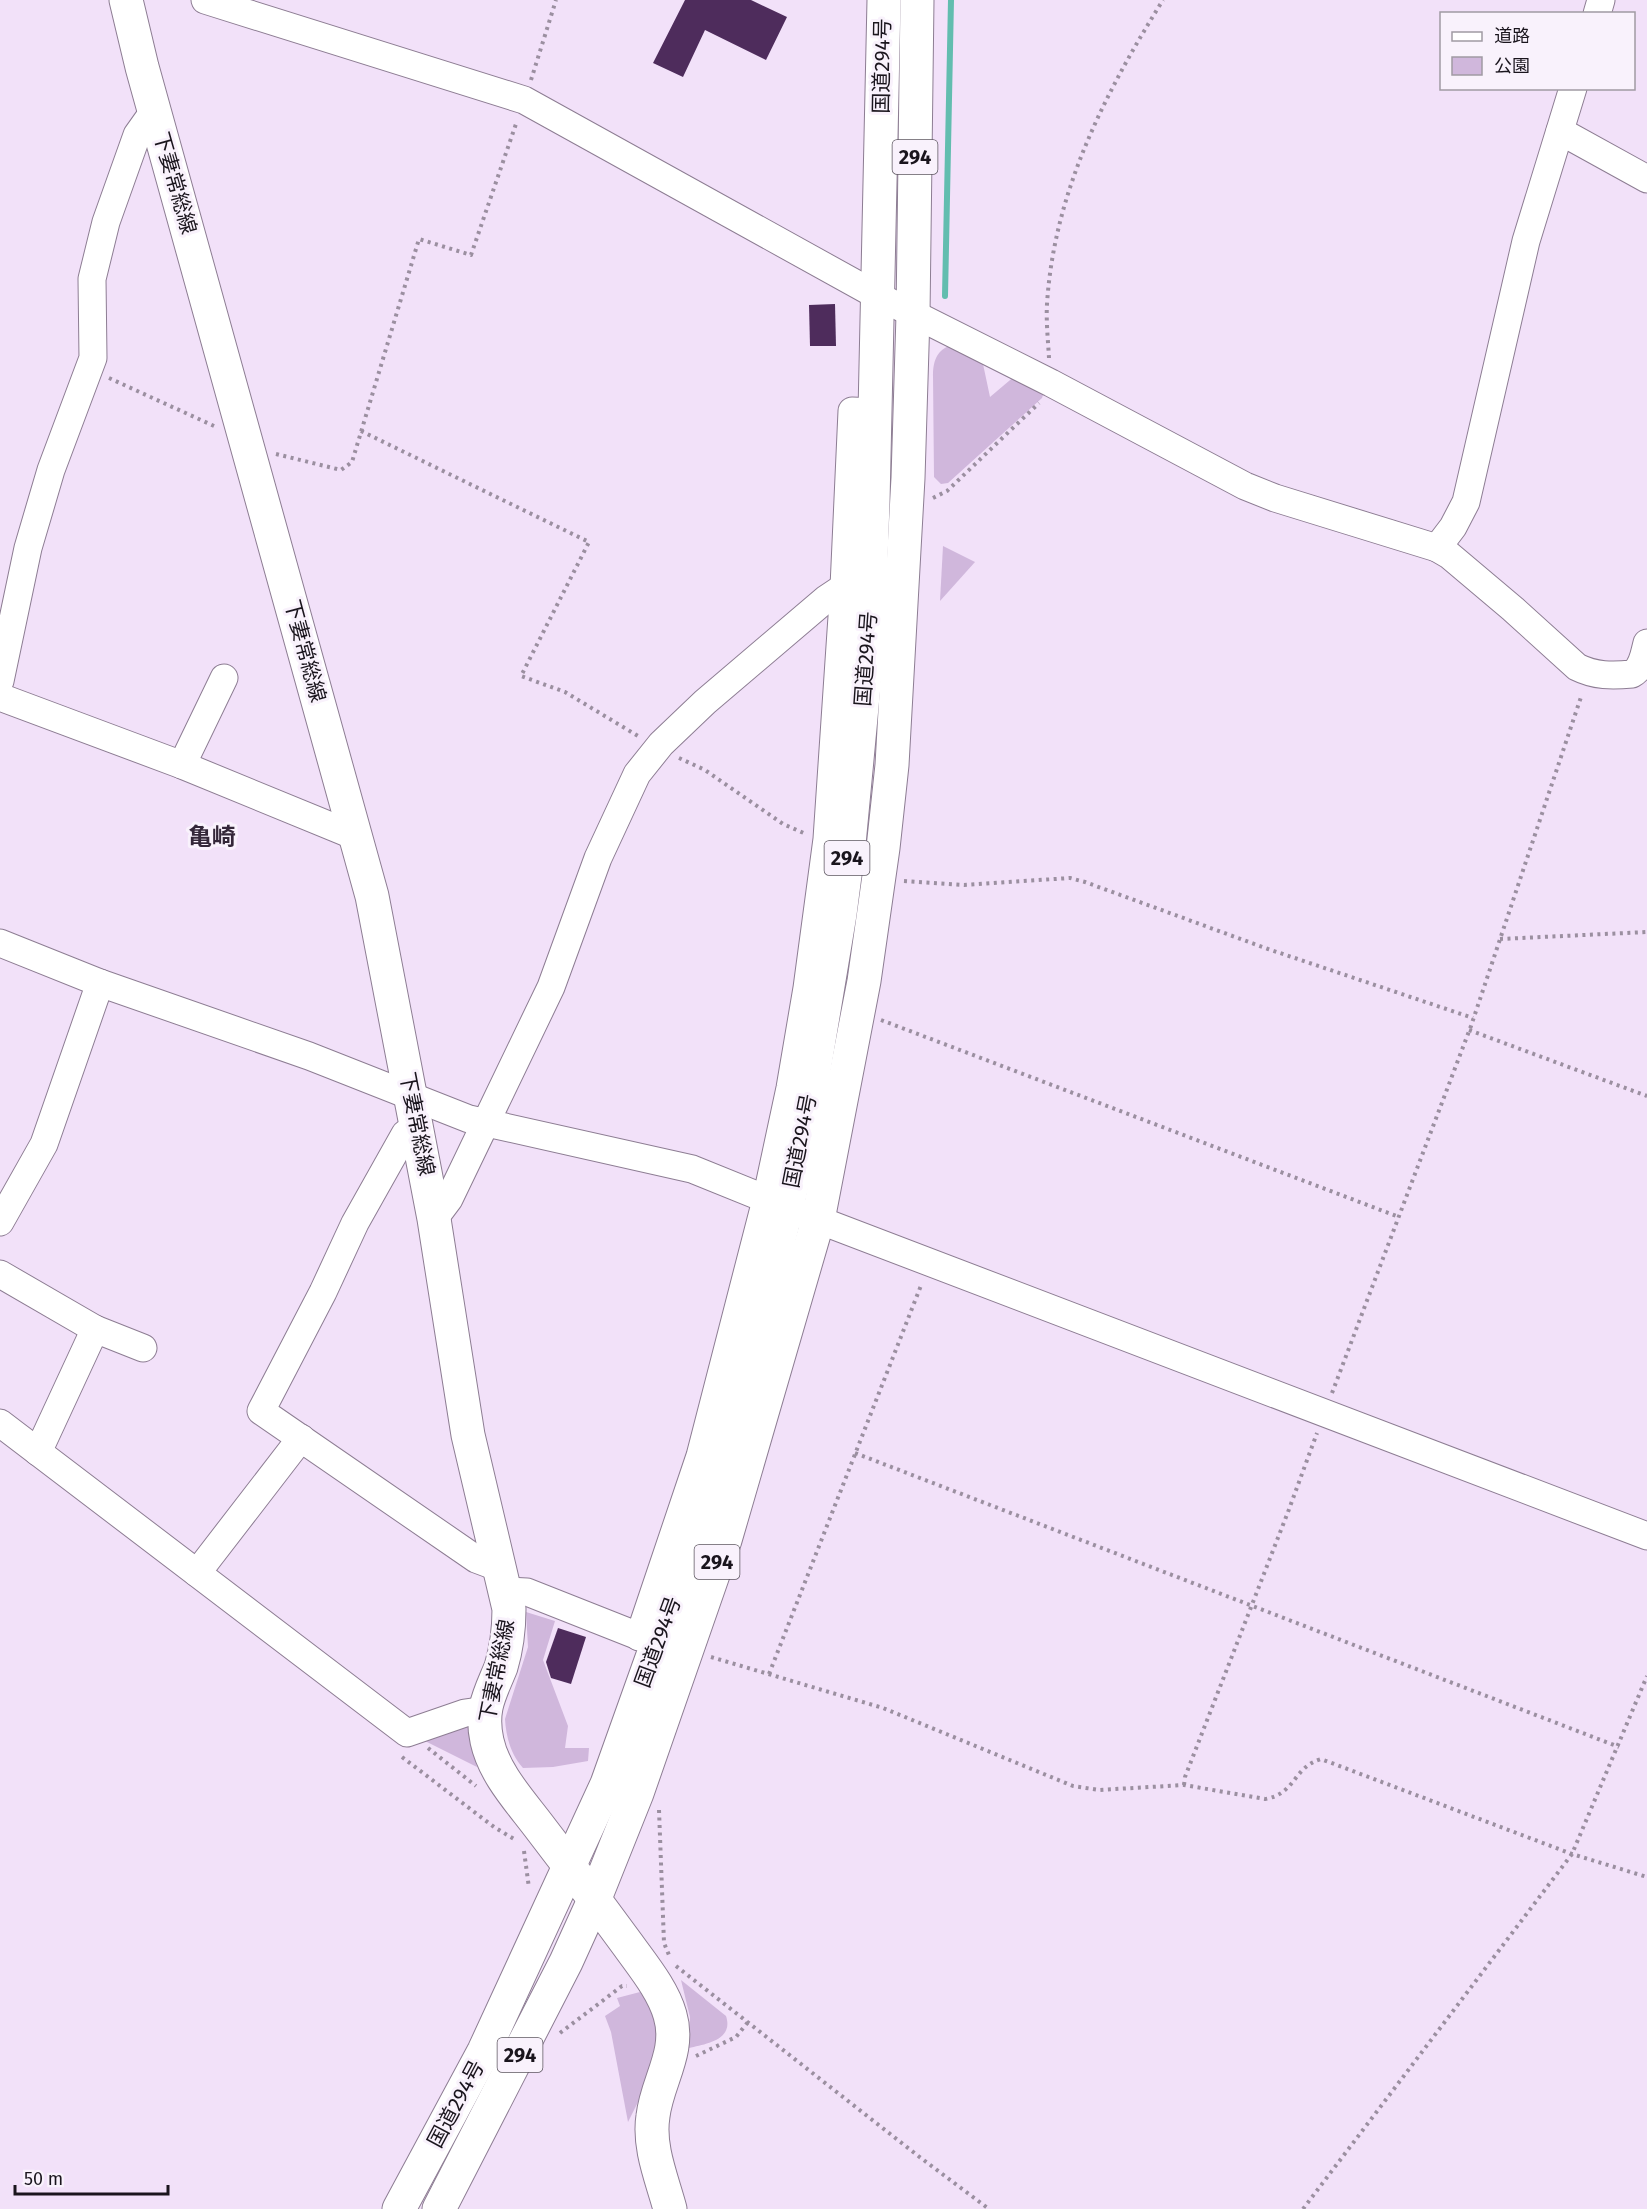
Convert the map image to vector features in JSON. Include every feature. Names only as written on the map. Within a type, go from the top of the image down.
[{"type":"main road","name":"下妻常総線","points":[[126,0],[154,111],[372,896],[415,1111],[468,1435],[509,1609],[509,1632],[501,1666],[489,1692],[486,1710],[487,1743],[493,1760],[519,1802],[595,1898],[645,1968],[665,2002],[673,2029],[673,2051],[657,2095],[652,2130],[653,2150],[670,2209]]},
{"type":"main road","name":"国道294号","points":[[399,2209],[484,2050],[607,1784],[648,1641],[697,1532],[735,1407],[777,1204],[806,1118],[830,984],[849,844],[868,643],[884,0]]},
{"type":"main road","name":"国道294号","points":[[439,2209],[556,1982],[595,1898],[637,1793],[725,1540],[818,1220],[864,981],[892,765],[908,478],[913,315],[917,0]]},
{"type":"street","points":[[205,0],[524,100],[913,315],[1054,385],[1245,486],[1275,498],[1437,548],[1449,555],[1513,609],[1576,667],[1589,673],[1632,674],[1637,671],[1641,663],[1647,643]]},
{"type":"street","points":[[1437,548],[1454,527],[1468,496],[1526,241],[1572,90]]},
{"type":"street","points":[[0,681],[31,537],[51,470],[93,358],[92,279],[106,222],[129,153],[137,135],[154,111]]},
{"type":"street","points":[[1560,131],[1647,178]]},
{"type":"street","points":[[777,1204],[790,1088],[807,988],[827,839],[844,587],[852,411],[875,412]]},
{"type":"street","points":[[434,1219],[449,1199],[551,987],[598,858],[637,774],[658,748],[705,702],[844,587]]},
{"type":"street","points":[[182,765],[224,678]]},
{"type":"street","points":[[0,698],[182,765],[355,836]]},
{"type":"street","points":[[0,943],[100,982],[309,1056],[415,1111],[485,1121],[692,1170],[1647,1536]]},
{"type":"street","points":[[0,1222],[44,1144],[100,982]]},
{"type":"street","points":[[415,1111],[405,1134],[355,1223],[323,1292],[261,1411],[503,1579],[527,1592],[648,1641]]},
{"type":"street","points":[[0,1274],[95,1329],[143,1348]]},
{"type":"street","points":[[38,1452],[95,1329]]},
{"type":"street","points":[[0,1423],[408,1733],[465,1713],[486,1710]]},
{"type":"street","points":[[197,1573],[301,1438]]},
{"type":"path","points":[[89,369],[248,445],[340,470],[352,462],[419,239],[471,255],[556,0]]},
{"type":"path","points":[[928,500],[947,491],[1054,385],[1047,306],[1050,269],[1062,209],[1076,167],[1105,101],[1136,43],[1163,0]]},
{"type":"path","points":[[361,431],[589,543],[521,676],[565,692],[658,748],[705,770],[783,824],[803,833],[827,839]]},
{"type":"path","points":[[1184,1785],[1185,1777],[1288,1512],[1469,1030],[1589,673]]},
{"type":"path","points":[[900,881],[964,885],[1070,878],[1268,949],[1473,1018]]},
{"type":"path","points":[[1500,939],[1647,932]]},
{"type":"path","points":[[878,1019],[1398,1217]]},
{"type":"path","points":[[1469,1030],[1647,1096]]},
{"type":"path","points":[[769,1674],[930,1263]]},
{"type":"path","points":[[855,1453],[1618,1747]]},
{"type":"path","points":[[707,1667],[711,1657],[883,1707],[1073,1786],[1099,1790],[1184,1785],[1265,1799],[1286,1791],[1303,1768],[1321,1759],[1572,1854],[1647,1877]]},
{"type":"path","points":[[1302,2209],[1572,1854],[1647,1676]]},
{"type":"path","points":[[408,1733],[484,1793]]},
{"type":"path","points":[[659,1804],[664,1943],[672,1963],[989,2209]]},
{"type":"path","points":[[558,2034],[622,1986]]},
{"type":"path","points":[[669,2064],[726,2043],[736,2037],[748,2022]]},
{"type":"green space","points":[[949,346],[983,364],[990,397],[1016,375],[1044,392],[1042,398],[948,483],[941,484],[934,477],[933,371],[938,354]]},
{"type":"green space","points":[[943,546],[975,562],[940,601]]},
{"type":"green space","points":[[526,1612],[555,1621],[543,1660],[568,1726],[565,1748],[589,1748],[588,1761],[553,1767],[523,1768],[512,1752],[505,1719],[528,1647]]},
{"type":"green space","points":[[470,1724],[470,1739],[477,1767],[425,1741]]},
{"type":"green space","points":[[681,1980],[726,2016],[726,2031],[717,2040],[689,2048],[690,2017]]},
{"type":"green space","points":[[640,1992],[650,2005],[660,2036],[651,2076],[628,2122],[611,2032],[605,2016],[620,2006],[617,1998]]},
{"type":"building","points":[[685,0],[751,0],[787,17],[766,60],[705,30],[683,77],[653,63]]},
{"type":"building","points":[[835,304],[836,346],[810,346],[809,305]]},
{"type":"building","points":[[558,1628],[586,1637],[571,1684],[551,1678],[546,1662]]},
{"type":"waterway","points":[[945,296],[951,0]]},
{"type":"district","name":"亀崎","points":[[212,837]]}]
